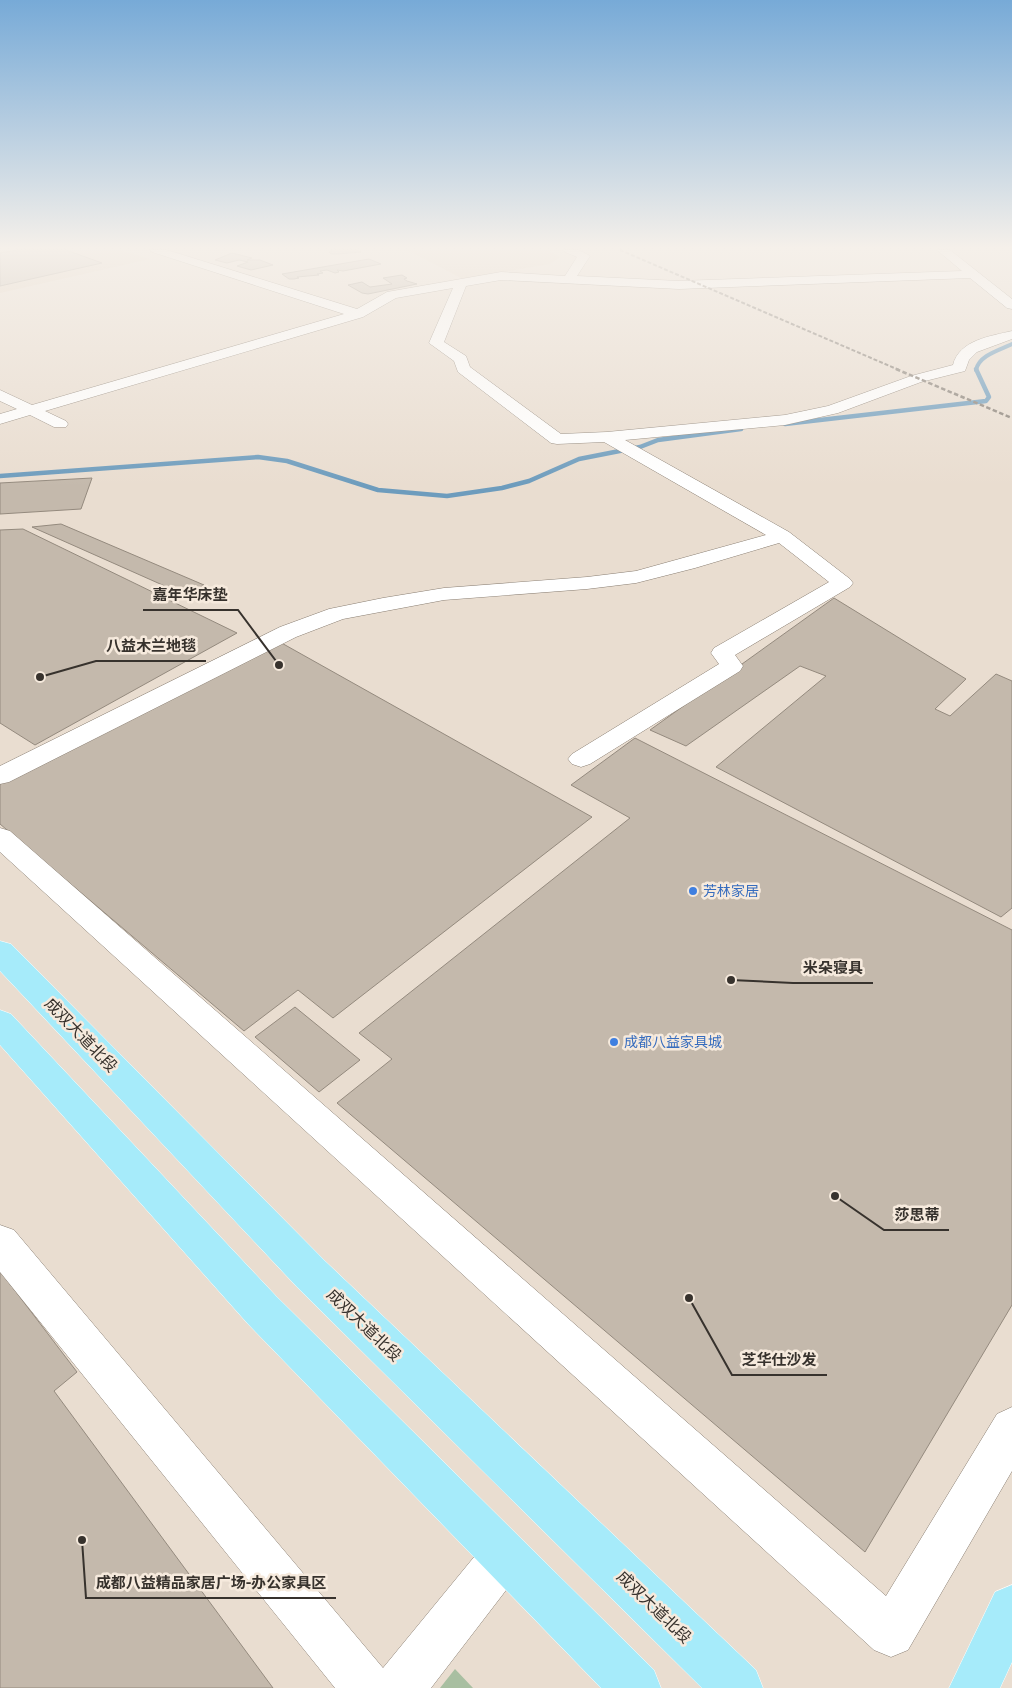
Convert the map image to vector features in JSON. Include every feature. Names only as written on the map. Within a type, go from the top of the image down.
[{"type":"main road","name":"成双大道北段","points":[[0,952],[311,1274],[738,1688]]},
{"type":"main road","points":[[0,1023],[262,1310],[636,1688]]},
{"type":"main road","points":[[974,1688],[1012,1609]]},
{"type":"street","points":[[0,419],[308,329]]},
{"type":"street","points":[[442,329],[436,343],[461,359],[463,368],[557,439],[607,437],[785,420],[832,410],[916,379],[960,368],[960,360],[968,352],[988,341],[1012,335]]},
{"type":"street","points":[[0,395],[60,424]]},
{"type":"street","points":[[580,759],[732,666],[722,653],[843,583],[782,536],[607,437]]},
{"type":"street","points":[[0,776],[288,632],[337,614],[444,594],[587,583],[636,577],[688,564],[782,536]]},
{"type":"street","points":[[0,837],[891,1633],[1012,1429]]},
{"type":"street","points":[[0,1243],[368,1688]]},
{"type":"street","points":[[399,1688],[504,1556]]},
{"type":"green space","points":[[455,1669],[473,1688],[440,1688]]},
{"type":"building","points":[[92,478],[81,509],[0,514],[0,483]]},
{"type":"building","points":[[61,524],[204,585],[185,595],[32,527]]},
{"type":"building","points":[[23,529],[237,633],[35,745],[0,723],[0,530]]},
{"type":"building","points":[[834,598],[966,679],[935,709],[950,716],[996,674],[1012,681],[1012,908],[1001,917],[716,767],[826,676],[800,666],[686,746],[650,730]]},
{"type":"building","points":[[278,641],[592,817],[333,1018],[298,990],[244,1031],[0,824],[0,783]]},
{"type":"building","points":[[635,738],[1012,930],[1012,1305],[865,1552],[337,1103],[392,1059],[359,1033],[630,818],[571,785]]},
{"type":"building","points":[[295,1007],[360,1060],[319,1092],[255,1037]]},
{"type":"building","points":[[0,1271],[77,1372],[54,1391],[273,1688],[0,1688]]},
{"type":"waterway","points":[[976,369],[981,360],[1012,344]]},
{"type":"waterway","points":[[785,424],[986,401],[989,397],[976,369]]},
{"type":"waterway","points":[[0,476],[258,457],[287,461],[378,490],[447,496],[502,488],[529,481],[579,459],[640,447],[658,440],[741,429]]},
{"type":"railway","points":[[803,329],[899,370]]},
{"type":"railway","points":[[896,369],[1012,418]]},
{"type":"place","name":"嘉年华床垫","points":[[279,665]]},
{"type":"place","name":"八益木兰地毯","points":[[40,677]]},
{"type":"place","name":"芳林家居","points":[[693,891]]},
{"type":"place","name":"米朵寝具","points":[[731,980]]},
{"type":"place","name":"成都八益家具城","points":[[614,1042]]},
{"type":"place","name":"莎思蒂","points":[[835,1196]]},
{"type":"place","name":"芝华仕沙发","points":[[689,1298]]},
{"type":"place","name":"成都八益精品家居广场-办公家具区","points":[[82,1540]]}]
